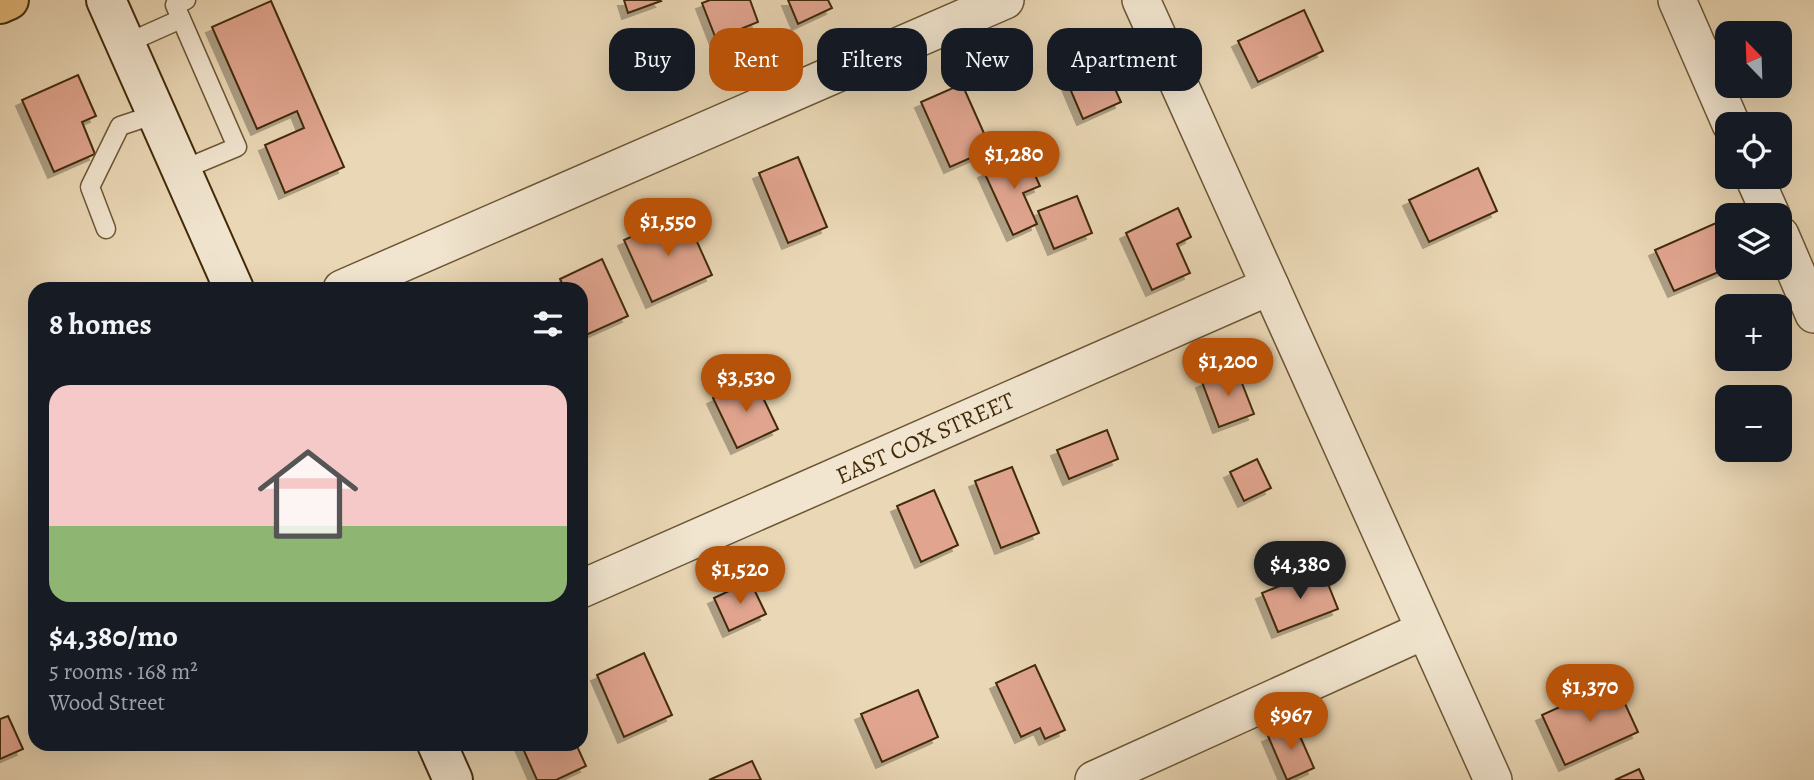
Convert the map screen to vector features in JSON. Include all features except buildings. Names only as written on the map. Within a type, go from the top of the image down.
[{"type":"main road","points":[[0,4],[9,0]]},
{"type":"street","points":[[106,0],[231,282]]},
{"type":"street","points":[[358,282],[1006,0]]},
{"type":"street","points":[[1141,0],[1493,780]]},
{"type":"street","points":[[1677,0],[1726,112]]},
{"type":"street","points":[[1792,263],[1814,314]]},
{"type":"street","name":"EAST COX STREET","points":[[588,586],[1269,286]]},
{"type":"street","points":[[1094,780],[1425,630]]},
{"type":"street","points":[[440,751],[453,780]]},
{"type":"lane","points":[[182,170],[237,147],[175,5],[186,0]]},
{"type":"lane","points":[[125,44],[181,19]]},
{"type":"lane","points":[[106,229],[90,187],[120,127],[156,114]]}]
